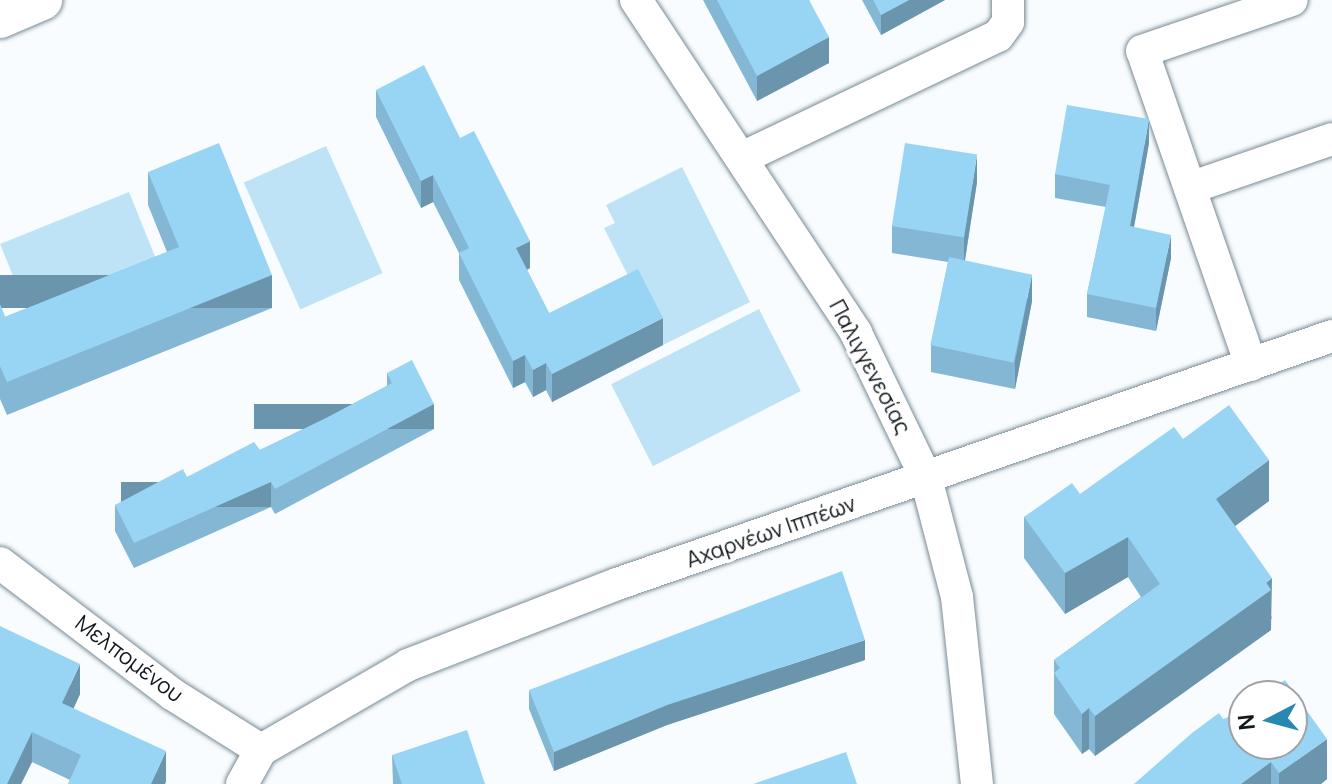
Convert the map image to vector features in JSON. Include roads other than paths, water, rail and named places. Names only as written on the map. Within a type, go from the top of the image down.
[{"type":"street","points":[[0,18],[42,0]]},
{"type":"street","name":"Παλιγγενεσίας","points":[[636,0],[744,157],[856,333],[926,478],[957,597],[977,784]]},
{"type":"street","points":[[744,157],[998,36],[1008,22],[1008,0]]},
{"type":"street","points":[[1251,365],[1142,51],[1292,0]]},
{"type":"street","points":[[1190,188],[1332,139]]},
{"type":"street","name":"Αχαρνέων Ιππέων","points":[[261,750],[408,665],[926,478],[1332,336]]},
{"type":"street","name":"Μελπομένου","points":[[5,577],[172,694],[261,750]]},
{"type":"street","points":[[242,784],[261,750]]}]
